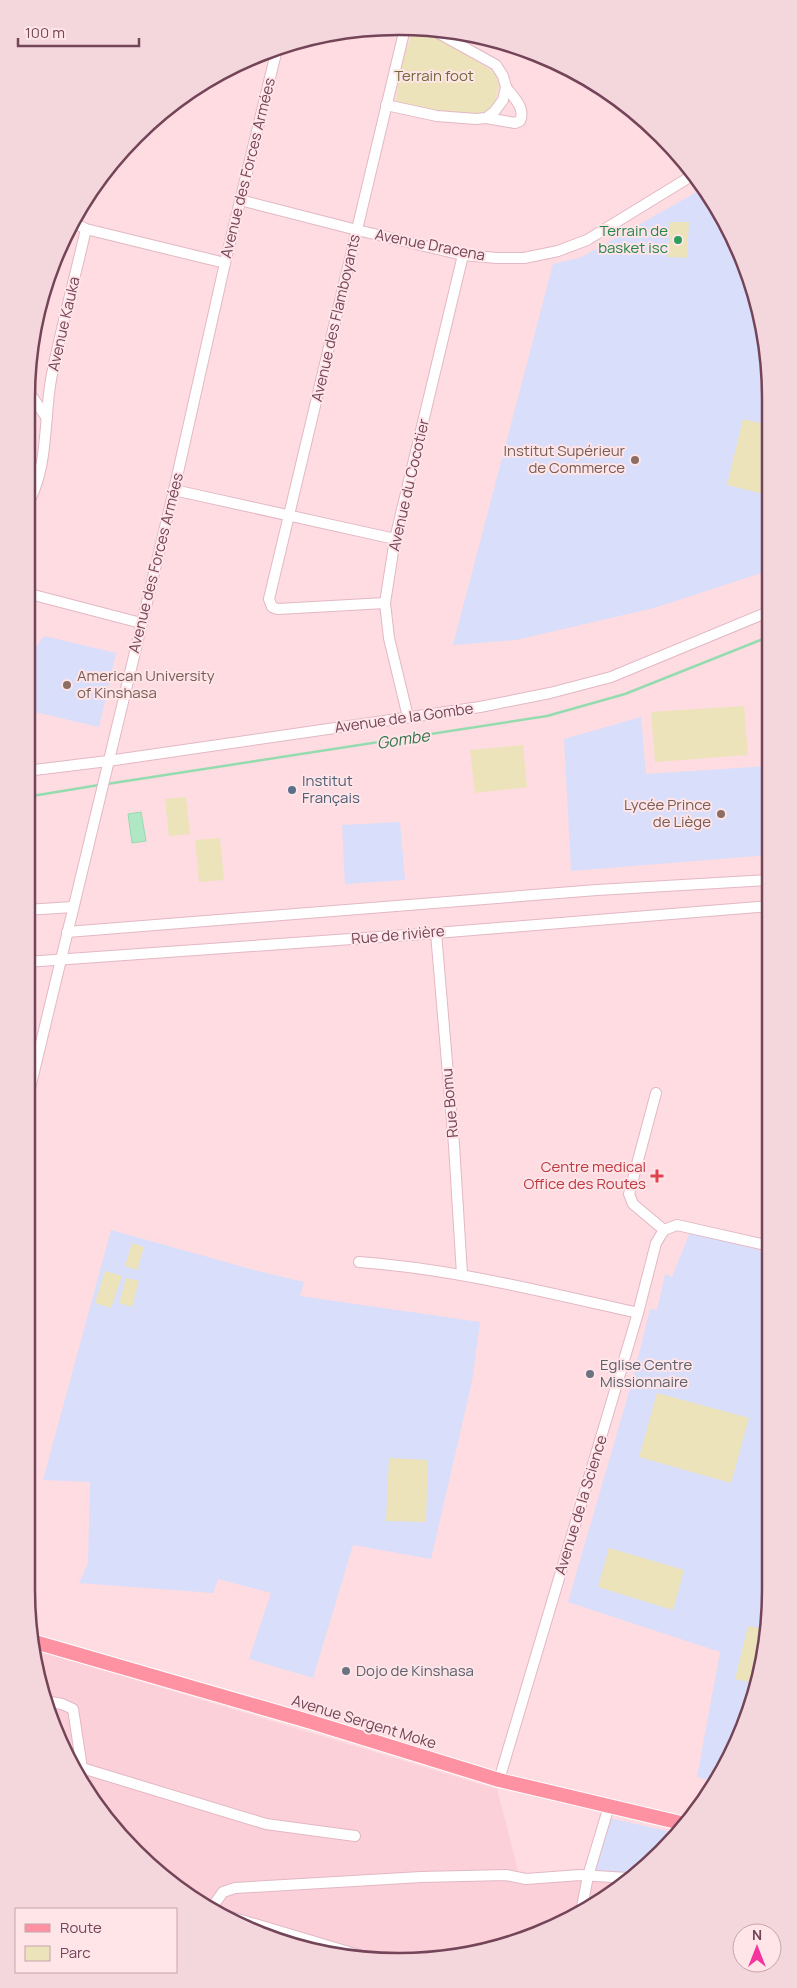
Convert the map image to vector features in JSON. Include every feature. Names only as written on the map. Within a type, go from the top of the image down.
[{"type":"main road","name":"Avenue Sergent Moke","points":[[39,1643],[308,1721],[499,1780],[678,1822]]},
{"type":"street","name":"Avenue des Flamboyants","points":[[385,603],[278,609],[272,607],[269,599],[402,35]]},
{"type":"street","points":[[386,105],[437,116],[476,120],[486,118],[515,123],[520,121],[523,115],[521,107],[506,87],[503,76],[496,65],[448,38]]},
{"type":"street","name":"Avenue des Forces Armées","points":[[35,1067],[174,490],[225,262],[275,57]]},
{"type":"street","points":[[486,118],[494,112],[503,100],[506,87]]},
{"type":"street","name":"Avenue Dracena","points":[[240,200],[357,230],[463,254],[497,258],[524,258],[558,251],[587,240],[688,178]]},
{"type":"street","points":[[79,226],[86,229],[225,262]]},
{"type":"street","name":"Avenue Kauka","points":[[35,490],[41,469],[52,374],[86,229]]},
{"type":"street","name":"Avenue du Cocotier","points":[[408,717],[389,638],[385,603],[395,539],[463,254]]},
{"type":"street","points":[[35,401],[47,418]]},
{"type":"street","points":[[174,490],[395,539]]},
{"type":"street","points":[[35,596],[141,622]]},
{"type":"street","name":"Avenue de la Gombe","points":[[35,770],[480,707],[541,695],[611,677],[762,614]]},
{"type":"street","points":[[67,932],[597,890],[762,880]]},
{"type":"street","points":[[35,909],[73,907]]},
{"type":"street","name":"Rue de rivière","points":[[35,961],[436,933],[762,907]]},
{"type":"street","name":"Rue Bomu","points":[[436,933],[454,1145],[462,1274]]},
{"type":"street","points":[[656,1093],[629,1194],[633,1204],[664,1230],[677,1225],[762,1244]]},
{"type":"street","name":"Avenue de la Science","points":[[499,1780],[638,1313],[656,1243],[664,1230]]},
{"type":"street","points":[[359,1262],[408,1266],[462,1274],[638,1313]]},
{"type":"street","points":[[53,1702],[73,1709],[82,1767]]},
{"type":"street","points":[[82,1768],[272,1825],[354,1836]]},
{"type":"street","points":[[584,1902],[588,1876],[609,1806]]},
{"type":"street","points":[[216,1903],[223,1892],[235,1888],[421,1877],[506,1875],[526,1879],[580,1875],[620,1878]]},
{"type":"street","points":[[256,1924],[332,1947]]},
{"type":"shaded area","name":"Institut Supérieur de Commerce","points":[[697,192],[725,238],[750,304],[759,351],[762,398],[762,573],[654,608],[516,640],[453,645],[553,264],[582,257]]},
{"type":"shaded area","name":"American University of Kinshasa","points":[[44,636],[116,653],[99,727],[35,712],[35,648]]},
{"type":"shaded area","points":[[641,717],[646,774],[762,766],[762,856],[571,871],[564,739]]},
{"type":"shaded area","points":[[141,812],[146,841],[132,843],[128,814]]},
{"type":"shaded area","points":[[400,822],[405,880],[345,884],[342,825]]},
{"type":"shaded area","points":[[111,1230],[304,1282],[300,1296],[480,1322],[472,1381],[431,1559],[353,1545],[313,1678],[249,1659],[271,1593],[218,1579],[213,1593],[79,1583],[88,1563],[90,1482],[43,1480]]},
{"type":"shaded area","points":[[690,1232],[762,1251],[762,1590],[759,1637],[750,1684],[743,1706],[725,1750],[708,1780],[697,1777],[720,1652],[568,1602],[633,1378],[650,1309],[657,1310],[665,1274],[672,1277]]},
{"type":"shaded area","points":[[40,1651],[497,1789],[520,1878],[620,1878],[580,1904],[538,1925],[493,1941],[446,1950],[398,1953],[351,1950],[304,1941],[238,1916],[177,1878],[141,1847],[110,1811],[72,1750],[54,1706],[47,1684]]},
{"type":"shaded area","points":[[609,1818],[670,1832],[656,1847],[623,1875],[594,1873]]},
{"type":"green space","name":"Terrain foot","points":[[411,36],[433,37],[495,73],[499,85],[495,102],[482,116],[444,114],[396,101],[401,65]]},
{"type":"green space","name":"Terrain de basket isc","points":[[670,222],[689,222],[687,258],[668,257]]},
{"type":"green space","points":[[743,419],[762,424],[762,494],[727,485]]},
{"type":"green space","points":[[744,706],[748,755],[655,762],[651,712]]},
{"type":"green space","points":[[523,745],[527,787],[475,793],[470,750]]},
{"type":"green space","points":[[186,797],[190,834],[169,836],[165,799]]},
{"type":"green space","points":[[220,838],[224,880],[199,882],[195,840]]},
{"type":"green space","points":[[132,1243],[144,1247],[137,1270],[125,1266]]},
{"type":"green space","points":[[105,1271],[122,1276],[111,1308],[95,1303]]},
{"type":"green space","points":[[126,1278],[139,1281],[132,1307],[119,1303]]},
{"type":"green space","points":[[657,1393],[749,1418],[731,1483],[639,1457]]},
{"type":"green space","points":[[389,1458],[428,1460],[426,1522],[386,1521]]},
{"type":"green space","points":[[609,1548],[684,1570],[673,1610],[598,1587]]},
{"type":"green space","points":[[748,1626],[760,1628],[750,1682],[735,1679]]},
{"type":"waterway","name":"Gombe","points":[[107,784],[547,716],[625,694],[762,639]]},
{"type":"waterway","name":"Gombe","points":[[35,796],[99,785]]},
{"type":"place","name":"Terrain de basket isc","points":[[678,240]]},
{"type":"place","name":"Institut Supérieur de Commerce","points":[[635,460]]},
{"type":"place","name":"American University of Kinshasa","points":[[67,685]]},
{"type":"place","name":"Institut Français","points":[[292,790]]},
{"type":"place","name":"Lycée Prince de Liège","points":[[721,814]]},
{"type":"place","name":"Centre medical Office des Routes","points":[[657,1176]]},
{"type":"place","name":"Eglise Centre Missionnaire","points":[[590,1374]]},
{"type":"place","name":"Dojo de Kinshasa","points":[[346,1671]]}]
